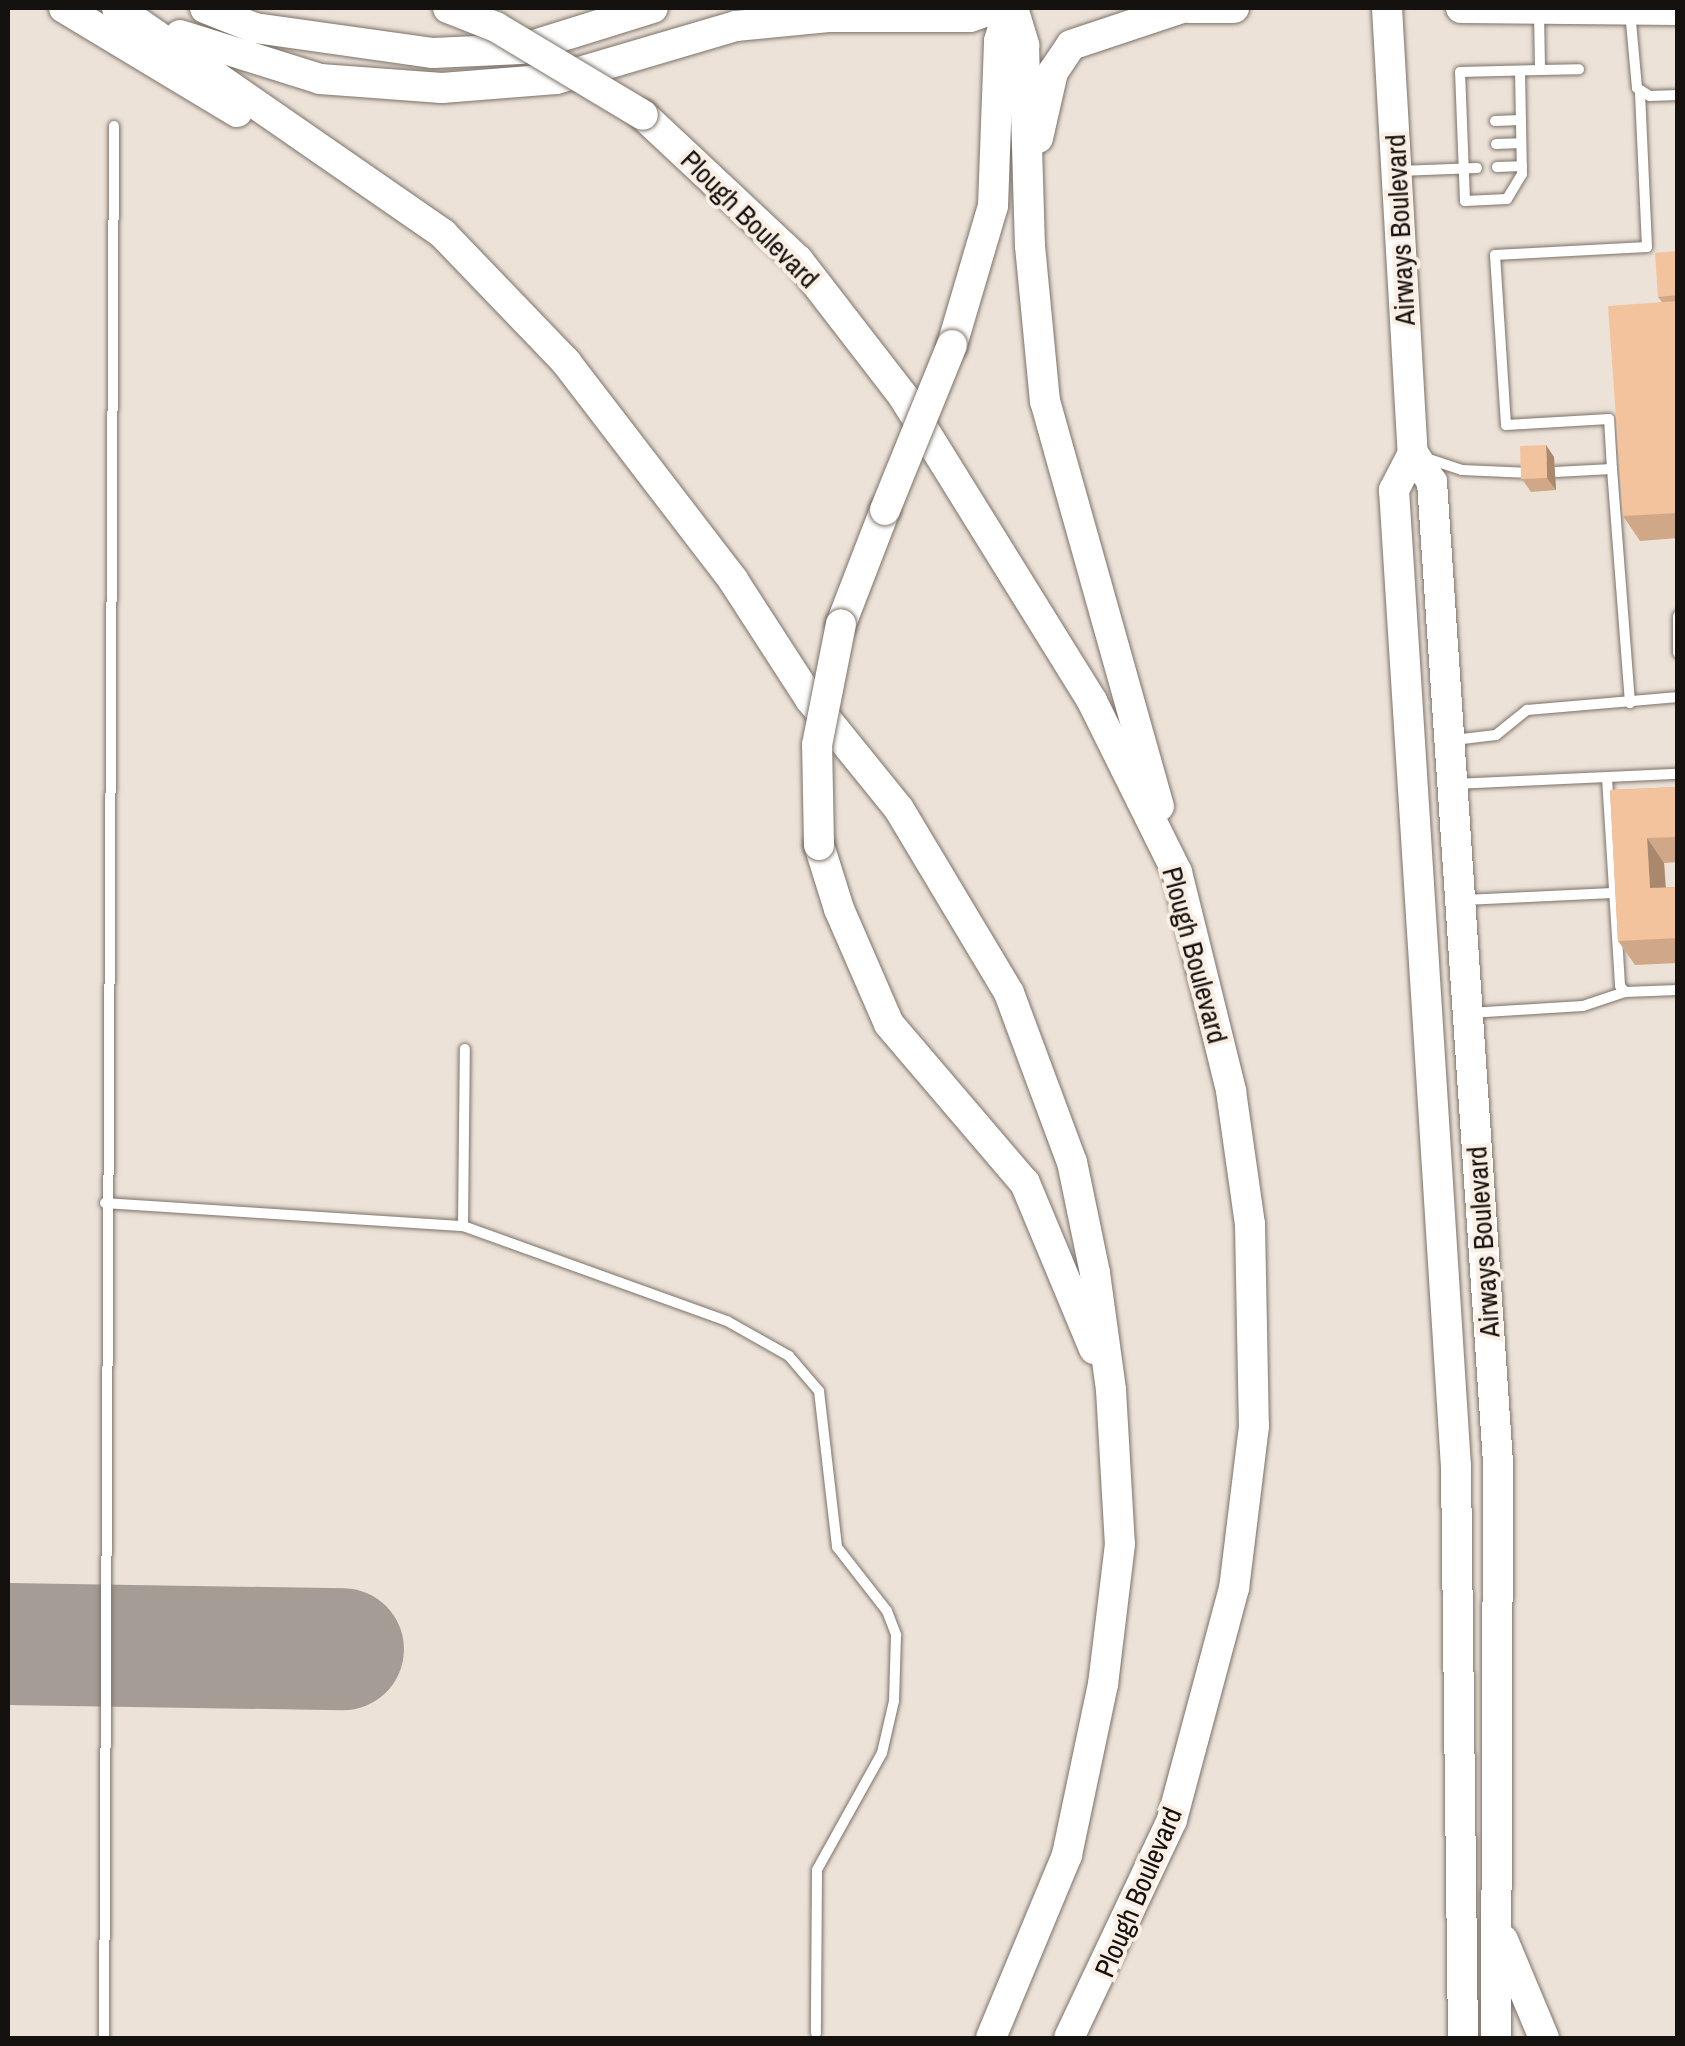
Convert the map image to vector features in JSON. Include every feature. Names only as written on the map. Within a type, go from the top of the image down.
[{"type":"main road","points":[[64,8],[304,153],[381,188]]},
{"type":"main road","points":[[120,8],[443,234],[566,362],[733,580],[810,699],[899,809],[1009,993],[1072,1162],[1111,1390],[1120,1544],[1103,1684],[1067,1855],[991,2038]]},
{"type":"main road","points":[[120,8],[256,63],[320,78],[442,88],[556,79],[736,26],[829,16],[970,18],[996,8]]},
{"type":"main road","points":[[205,8],[255,28],[433,53],[521,49],[652,8]]},
{"type":"main road","name":"Plough Boulevard","points":[[448,8],[496,27],[643,115],[798,260],[903,396],[1092,701],[1177,872],[1231,1091],[1250,1224],[1254,1426],[1234,1588],[1172,1820],[1069,2038]]},
{"type":"main road","points":[[1011,8],[999,41],[992,206],[952,345],[840,624],[817,745],[819,845],[839,909],[889,1024],[1025,1183],[1111,1390]]},
{"type":"main road","points":[[1011,8],[1024,45],[1030,246],[1044,401],[1177,872]]},
{"type":"main road","points":[[1030,246],[1040,125],[1052,72],[1071,46],[1185,8],[1234,8]]},
{"type":"main road","name":"Airways Boulevard","points":[[1386,8],[1412,453],[1394,490],[1456,1466],[1462,2038]]},
{"type":"main road","points":[[1461,8],[1678,10]]},
{"type":"main road","name":"Airways Boulevard","points":[[1412,453],[1432,482],[1498,1464],[1496,2038]]},
{"type":"main road","points":[[1498,1925],[1544,2038]]},
{"type":"lane","points":[[1539,8],[1540,70]]},
{"type":"lane","points":[[1630,10],[1632,73],[1640,93],[1647,247],[1495,256],[1506,425],[1609,418],[1630,703]]},
{"type":"lane","points":[[1520,71],[1522,166],[1508,199],[1464,201],[1460,72],[1578,69]]},
{"type":"lane","points":[[1640,93],[1678,95]]},
{"type":"lane","points":[[1495,120],[1521,120]]},
{"type":"lane","points":[[1462,122],[1475,121]]},
{"type":"lane","points":[[104,2038],[114,126]]},
{"type":"lane","points":[[1496,144],[1522,143]]},
{"type":"lane","points":[[1463,145],[1476,144]]},
{"type":"lane","points":[[1497,167],[1522,166]]},
{"type":"lane","points":[[1396,171],[1478,168]]},
{"type":"lane","points":[[1412,453],[1462,470],[1530,474]]},
{"type":"lane","points":[[1555,472],[1612,469]]},
{"type":"lane","points":[[1678,616],[1678,653]]},
{"type":"lane","points":[[1450,740],[1496,735],[1526,710],[1678,697]]},
{"type":"lane","points":[[1452,784],[1678,774]]},
{"type":"lane","points":[[1607,778],[1613,893],[1625,992]]},
{"type":"lane","points":[[1460,900],[1613,893]]},
{"type":"lane","points":[[1468,1013],[1583,1006],[1625,992],[1678,990]]},
{"type":"lane","points":[[463,1226],[465,1050]]},
{"type":"lane","points":[[106,1203],[463,1226],[727,1322],[790,1356],[819,1391],[837,1547],[887,1611],[896,1636],[894,1701],[882,1753],[817,1870],[816,2033]]},
{"type":"building","points":[[1678,251],[1678,295],[1658,297],[1655,253]]},
{"type":"building","points":[[1678,301],[1678,513],[1623,516],[1608,306]]},
{"type":"building","points":[[1546,445],[1547,478],[1521,479],[1520,446]]},
{"type":"building","points":[[1678,787],[1678,837],[1647,838],[1650,888],[1678,887],[1678,938],[1618,941],[1610,790]]},
{"type":"runway","points":[[8,1644],[343,1649]]}]
